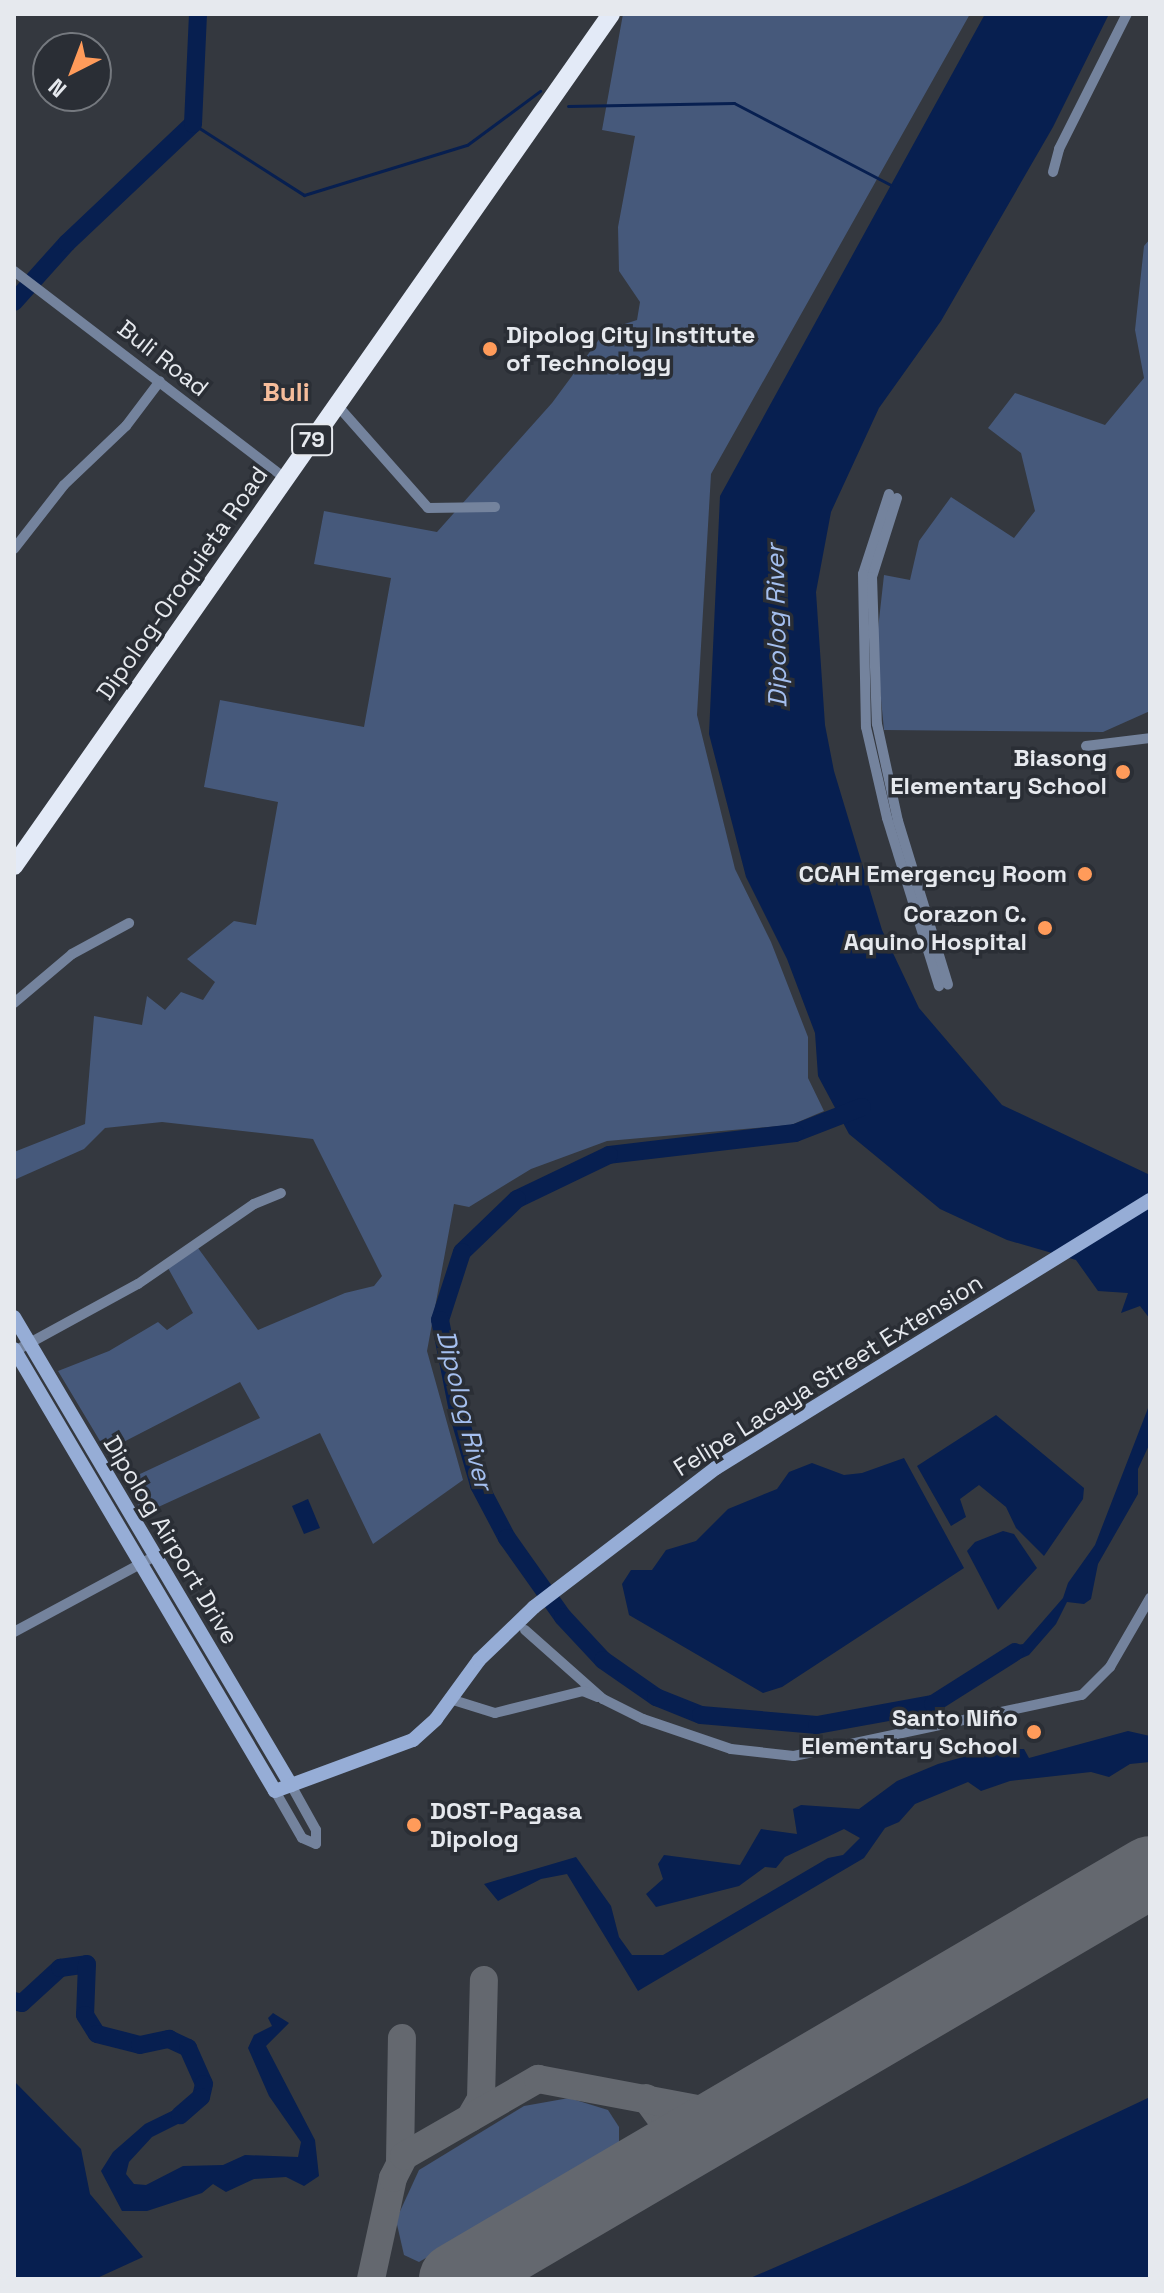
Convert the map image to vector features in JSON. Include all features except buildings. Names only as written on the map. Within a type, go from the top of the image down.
[{"type":"highway","name":"Dipolog-Oroquieta Road","points":[[14,866],[611,14]]},
{"type":"main road","name":"Felipe Lacaya Street Extension","points":[[275,1791],[398,1749],[425,1730],[479,1660],[534,1607],[767,1434],[1150,1200]]},
{"type":"main road","name":"Dipolog Airport Drive","points":[[14,1317],[291,1785]]},
{"type":"main road","name":"Dipolog Airport Drive","points":[[14,1350],[275,1791]]},
{"type":"street","points":[[1053,172],[1059,149],[1127,14]]},
{"type":"street","name":"Buli Road","points":[[18,273],[285,478]]},
{"type":"street","points":[[14,549],[64,485],[126,426],[160,381]]},
{"type":"street","points":[[337,405],[428,508],[495,507]]},
{"type":"street","points":[[893,496],[863,574],[866,727],[887,818],[944,986]]},
{"type":"street","points":[[1086,746],[1150,738]]},
{"type":"street","points":[[14,1003],[72,954],[129,923]]},
{"type":"street","points":[[14,1350],[138,1284],[241,1212],[281,1193]]},
{"type":"street","points":[[14,1632],[155,1556]]},
{"type":"street","points":[[450,1699],[495,1713],[583,1691],[643,1719],[731,1749],[778,1756],[818,1753],[1082,1695],[1110,1667],[1150,1598]]},
{"type":"street","points":[[525,1630],[603,1699]]},
{"type":"street","points":[[275,1791],[302,1838],[316,1844],[316,1830],[291,1785]]},
{"type":"shaded area","points":[[623,14],[970,14],[711,474],[697,715],[735,869],[771,942],[808,1037],[808,1078],[824,1111],[791,1125],[607,1141],[531,1169],[469,1207],[454,1204],[427,1351],[463,1480],[373,1544],[320,1433],[143,1514],[125,1481],[260,1418],[240,1382],[106,1451],[58,1371],[109,1351],[158,1322],[167,1330],[193,1313],[168,1268],[198,1248],[258,1330],[345,1293],[374,1286],[382,1276],[313,1139],[162,1122],[105,1128],[84,1149],[14,1180],[14,1152],[85,1124],[94,1016],[142,1025],[147,996],[165,1010],[181,992],[203,1000],[215,982],[187,959],[234,921],[256,925],[278,802],[204,787],[220,700],[364,727],[391,578],[314,564],[324,511],[437,532],[552,403],[606,330],[637,320],[640,302],[619,271],[618,227],[635,136],[602,130]]},
{"type":"shaded area","points":[[1150,239],[1150,711],[1103,732],[884,730],[876,647],[884,575],[910,580],[919,541],[951,497],[1014,538],[1035,511],[1021,453],[988,428],[1015,393],[1105,425],[1144,378],[1135,330],[1144,246]]},
{"type":"shaded area","points":[[569,2098],[608,2110],[619,2127],[619,2145],[419,2262],[404,2255],[396,2220],[419,2170],[524,2106]]},
{"type":"water","points":[[985,14],[1109,14],[1053,127],[941,321],[879,408],[831,512],[816,592],[825,725],[834,771],[882,930],[919,1008],[1002,1105],[1150,1175],[1150,1319],[1140,1306],[1121,1313],[1128,1293],[1098,1291],[1076,1260],[1007,1240],[940,1209],[849,1134],[818,1076],[815,1033],[787,959],[746,877],[709,734],[720,496]]},
{"type":"water","points":[[1150,1403],[1150,1443],[1138,1469],[1138,1494],[1098,1564],[1091,1599],[1084,1604],[1067,1602],[1056,1624],[1029,1655],[1000,1668],[993,1662],[1011,1646],[1023,1644],[1063,1598],[1068,1583],[1095,1545]]},
{"type":"water","points":[[996,1415],[1084,1488],[1083,1499],[1044,1556],[1016,1528],[1006,1507],[979,1485],[960,1499],[966,1517],[951,1526],[917,1466]]},
{"type":"water","points":[[904,1458],[964,1568],[782,1687],[763,1693],[629,1615],[622,1584],[631,1570],[652,1570],[666,1550],[696,1541],[728,1509],[777,1489],[789,1472],[812,1463],[844,1475],[862,1473]]},
{"type":"water","points":[[308,1499],[320,1528],[304,1534],[292,1506]]},
{"type":"water","points":[[1003,1531],[1014,1534],[1037,1568],[998,1610],[967,1551],[975,1542]]},
{"type":"water","points":[[1128,1731],[1150,1736],[1150,1762],[1130,1764],[1109,1777],[1091,1772],[1010,1781],[981,1791],[968,1782],[915,1804],[899,1822],[885,1828],[864,1858],[638,1991],[567,1874],[541,1879],[498,1901],[484,1884],[576,1857],[611,1906],[619,1937],[632,1955],[663,1955],[828,1858],[843,1855],[860,1838],[844,1829],[785,1857],[776,1868],[765,1867],[739,1886],[656,1907],[646,1894],[663,1879],[658,1864],[664,1855],[740,1865],[761,1829],[797,1834],[793,1809],[801,1805],[859,1809],[897,1781],[938,1764],[992,1749],[1024,1749],[1029,1758]]},
{"type":"water","points":[[273,2013],[289,2023],[266,2046],[315,2140],[319,2176],[304,2186],[286,2177],[254,2179],[226,2192],[213,2184],[202,2193],[147,2211],[122,2211],[101,2171],[113,2152],[145,2124],[184,2105],[195,2093],[198,2108],[186,2120],[152,2137],[129,2162],[126,2174],[134,2184],[146,2185],[183,2166],[223,2165],[245,2155],[298,2157],[301,2142],[269,2096],[248,2048],[254,2035],[272,2026],[268,2018]]},
{"type":"water","points":[[14,2081],[81,2149],[90,2194],[143,2257],[95,2279],[14,2279]]},
{"type":"water","points":[[1150,2097],[1150,2279],[748,2279],[966,2184]]},
{"type":"waterway","points":[[14,302],[67,243],[193,124],[198,14]]},
{"type":"waterway","points":[[193,124],[304,195],[467,145],[540,91]]},
{"type":"waterway","points":[[568,106],[734,103],[891,185]]},
{"type":"waterway","name":"Dipolog River","points":[[862,1107],[795,1133],[609,1155],[517,1199],[462,1252],[440,1320],[459,1416],[479,1485],[507,1538],[563,1617],[603,1660],[656,1697],[701,1715],[817,1725],[933,1704],[1015,1652]]},
{"type":"waterway","points":[[14,2001],[22,2003],[60,1968],[87,1964],[85,2015],[97,2034],[140,2045],[169,2039],[188,2048],[204,2084],[201,2097],[180,2115]]},
{"type":"taxiway","points":[[470,2118],[481,2099],[484,1980]]},
{"type":"taxiway","points":[[400,2162],[402,2038]]},
{"type":"taxiway","points":[[371,2279],[393,2178],[404,2156],[538,2079],[712,2112],[749,2107]]},
{"type":"taxiway","points":[[646,2098],[665,2124],[660,2159]]},
{"type":"runway","points":[[455,2279],[1150,1872]]},
{"type":"place","name":"Dipolog City Institute of Technology","points":[[490,349]]},
{"type":"place","name":"Biasong Elementary School","points":[[1123,772]]},
{"type":"place","name":"CCAH Emergency Room","points":[[1085,874]]},
{"type":"place","name":"Corazon C. Aquino Hospital","points":[[1045,928]]},
{"type":"place","name":"Santo Niño Elementary School","points":[[1034,1732]]},
{"type":"place","name":"DOST-Pagasa Dipolog","points":[[414,1825]]},
{"type":"district","name":"Buli","points":[[286,393]]}]
